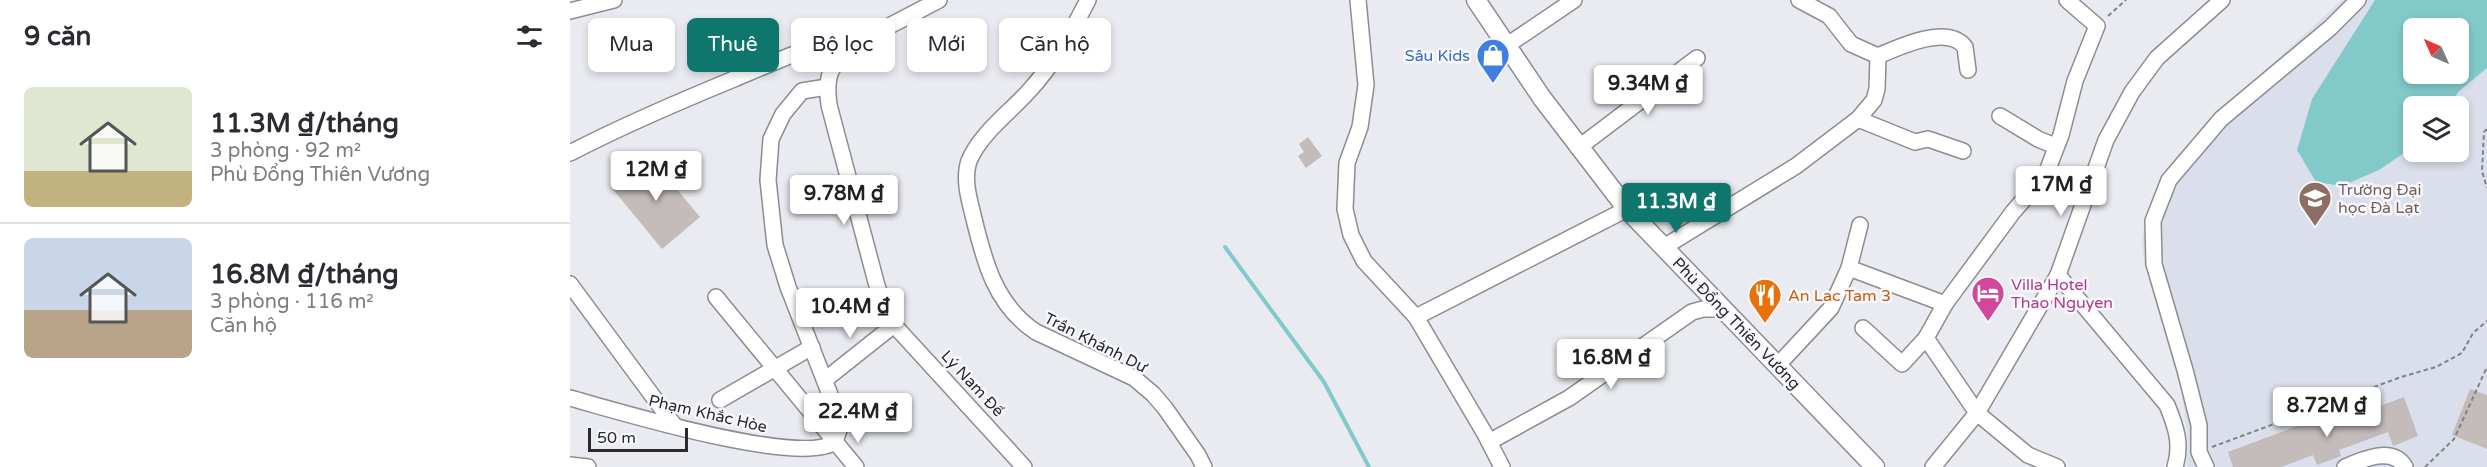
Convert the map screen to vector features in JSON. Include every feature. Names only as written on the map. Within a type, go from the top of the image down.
[{"type":"main road","name":"Phù Đổng Thiên Vương","points":[[1476,0],[1578,148],[1627,209],[1875,467]]},
{"type":"street","points":[[571,10],[614,0]]},
{"type":"street","points":[[895,22],[939,0]]},
{"type":"street","name":"Trần Khánh Dư","points":[[1088,0],[1055,60],[985,137],[969,161],[968,194],[978,238],[989,275],[1013,314],[1036,332],[1134,378],[1165,408],[1204,467]]},
{"type":"street","points":[[1358,0],[1366,85],[1360,127],[1347,163],[1345,210],[1351,235],[1364,261],[1416,317],[1502,467]]},
{"type":"street","points":[[1506,46],[1574,0]]},
{"type":"street","points":[[1799,0],[1829,16],[1851,44],[1878,56],[1927,39],[1955,40],[1965,47],[1968,70]]},
{"type":"street","points":[[1863,328],[1902,364],[1926,338],[1945,304],[2013,213],[2046,174],[2061,135],[2075,81],[2097,26],[2067,0]]},
{"type":"street","points":[[1933,467],[1977,413],[2058,276],[2106,140],[2132,92],[2157,58],[2222,0]]},
{"type":"street","points":[[2206,467],[2199,452],[2199,425],[2154,264],[2153,221],[2169,180],[2221,119],[2330,28],[2358,0]]},
{"type":"street","points":[[570,153],[634,120],[791,55]]},
{"type":"street","points":[[1664,247],[1796,166],[1858,119],[1874,99],[1877,89],[1878,56]]},
{"type":"street","points":[[1578,148],[1697,57]]},
{"type":"street","points":[[830,72],[826,87],[802,91],[783,114],[771,139],[768,180],[775,245],[788,287],[826,379],[839,421],[835,442]]},
{"type":"street","name":"Lý Nam Đế","points":[[826,87],[882,302],[894,325],[1024,467]]},
{"type":"street","points":[[2000,116],[2038,139],[2055,146]]},
{"type":"street","points":[[1858,119],[1915,142],[1928,139],[1963,151]]},
{"type":"street","points":[[2046,174],[2087,194]]},
{"type":"street","points":[[1416,317],[1627,209]]},
{"type":"street","points":[[1777,366],[1831,308],[1849,268],[1860,225]]},
{"type":"street","points":[[1849,268],[1945,304]]},
{"type":"street","points":[[2058,276],[2167,405],[2178,429],[2178,456],[2175,467]]},
{"type":"street","points":[[570,284],[674,425]]},
{"type":"street","points":[[716,297],[856,467]]},
{"type":"street","points":[[1489,442],[1569,398],[1692,312],[1703,309],[1723,309]]},
{"type":"street","points":[[826,379],[894,325]]},
{"type":"street","points":[[1926,338],[1977,413],[2030,461],[2057,467]]},
{"type":"street","points":[[720,400],[776,370],[812,347]]},
{"type":"street","name":"Phạm Khắc Hòe","points":[[570,398],[768,446],[819,448],[828,447],[835,442]]},
{"type":"street","points":[[2345,467],[2362,459],[2391,455],[2402,461],[2405,467]]},
{"type":"street","points":[[570,465],[588,467]]},
{"type":"path","points":[[2097,26],[2126,0]]},
{"type":"path","points":[[2487,129],[2484,132],[2482,171],[2487,188]]},
{"type":"path","points":[[2199,452],[2401,377],[2436,367],[2462,353],[2473,333],[2487,321]]},
{"type":"path","points":[[2425,467],[2454,439],[2487,367]]},
{"type":"shaded area","name":"Trường Đại học Đà Lạt","points":[[2342,0],[2487,0],[2487,467],[2187,467],[2188,443],[2182,393],[2144,262],[2142,239],[2146,214],[2165,175],[2205,125]]},
{"type":"water","points":[[2375,0],[2487,0],[2487,68],[2469,83],[2469,18],[2403,18],[2403,84],[2468,84],[2456,96],[2403,96],[2403,154],[2379,170],[2342,186],[2316,182],[2297,150],[2312,99]]},
{"type":"building","points":[[1308,137],[1322,156],[1306,168],[1298,156],[1304,152],[1299,144]]},
{"type":"building","points":[[649,156],[700,217],[662,249],[611,187]]},
{"type":"building","points":[[2470,389],[2487,395],[2487,449],[2452,435]]},
{"type":"building","points":[[2404,397],[2418,436],[2393,446],[2388,432],[2339,450],[2341,456],[2317,465],[2313,455],[2281,467],[2233,467],[2228,452],[2321,417],[2324,427]]},
{"type":"waterway","points":[[1225,247],[1324,382],[1369,467]]},
{"type":"place","name":"Sâu Kids","points":[[1493,84]]},
{"type":"place","name":"Trường Đại học Đà Lạt","points":[[2315,227]]},
{"type":"place","name":"Villa Hotel Thao Nguyen","points":[[1988,322]]},
{"type":"place","name":"An Lac Tam 3","points":[[1765,324]]}]
